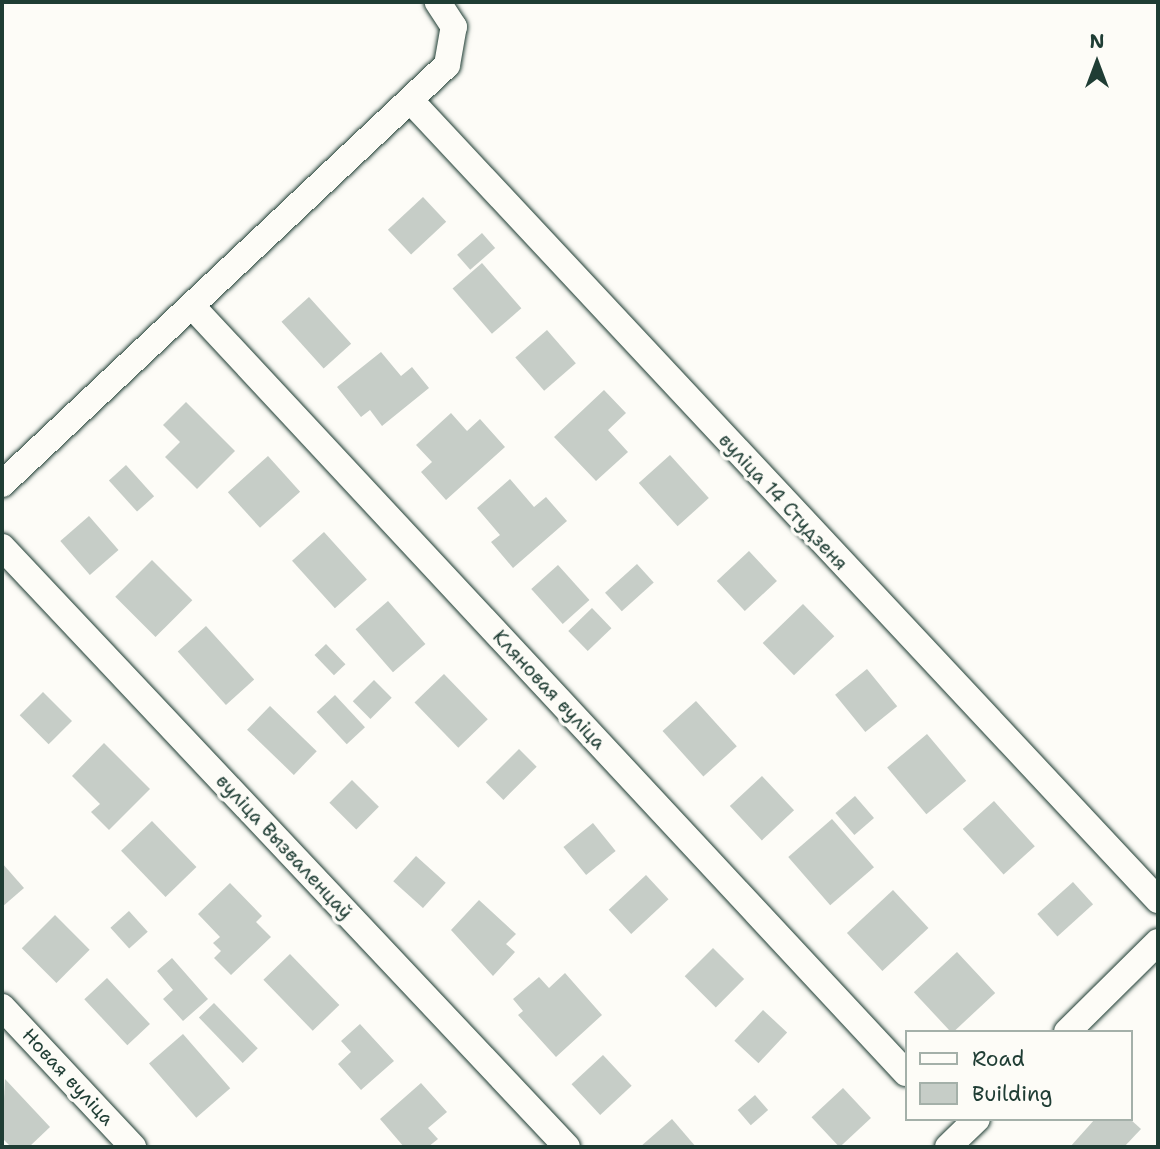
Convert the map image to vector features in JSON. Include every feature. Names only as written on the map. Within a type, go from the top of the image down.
[{"type":"street","points":[[2,484],[447,65],[454,27],[438,2]]},
{"type":"street","name":"вуліца 14 Студзеня","points":[[411,101],[1158,900]]},
{"type":"street","name":"Кляновая вуліца","points":[[192,306],[904,1071]]},
{"type":"street","name":"вуліца Вызваленцаў","points":[[2,547],[567,1147]]},
{"type":"street","points":[[1069,1030],[1158,942]]},
{"type":"street","name":"Новая вуліца","points":[[2,1007],[133,1147]]},
{"type":"building","points":[[423,197],[446,222],[411,255],[388,230]]},
{"type":"building","points":[[482,233],[495,248],[470,270],[457,255]]},
{"type":"building","points":[[482,263],[521,308],[492,334],[453,289]]},
{"type":"building","points":[[309,297],[351,344],[324,369],[282,322]]},
{"type":"building","points":[[547,330],[576,363],[544,391],[515,358]]},
{"type":"building","points":[[381,352],[401,376],[412,367],[429,388],[382,426],[370,410],[361,417],[337,387]]},
{"type":"building","points":[[604,390],[626,413],[608,430],[628,452],[596,481],[554,437]]},
{"type":"building","points":[[186,402],[235,451],[197,489],[165,457],[180,442],[163,425]]},
{"type":"building","points":[[451,413],[467,431],[480,419],[505,447],[446,500],[421,472],[432,462],[416,445]]},
{"type":"building","points":[[670,455],[709,498],[678,526],[639,483]]},
{"type":"building","points":[[268,456],[300,492],[260,528],[228,492]]},
{"type":"building","points":[[126,465],[154,496],[137,512],[109,480]]},
{"type":"building","points":[[510,479],[534,507],[546,497],[567,521],[513,568],[491,542],[500,535],[477,508]]},
{"type":"building","points":[[89,516],[119,550],[90,575],[60,541]]},
{"type":"building","points":[[324,532],[367,580],[335,608],[292,561]]},
{"type":"building","points":[[749,551],[777,581],[745,611],[717,581]]},
{"type":"building","points":[[152,560],[192,600],[156,637],[115,597]]},
{"type":"building","points":[[637,564],[654,583],[622,611],[605,593]]},
{"type":"building","points":[[558,565],[589,600],[563,624],[531,589]]},
{"type":"building","points":[[388,601],[425,644],[393,672],[356,629]]},
{"type":"building","points":[[803,604],[834,636],[794,675],[763,643]]},
{"type":"building","points":[[592,608],[611,628],[588,651],[568,631]]},
{"type":"building","points":[[206,626],[254,680],[226,705],[178,651]]},
{"type":"building","points":[[326,644],[345,664],[334,675],[314,655]]},
{"type":"building","points":[[867,669],[897,706],[865,732],[835,695]]},
{"type":"building","points":[[444,674],[488,719],[458,748],[415,702]]},
{"type":"building","points":[[374,680],[392,698],[370,719],[353,701]]},
{"type":"building","points":[[43,692],[72,721],[49,744],[20,715]]},
{"type":"building","points":[[335,695],[365,727],[347,744],[317,712]]},
{"type":"building","points":[[696,701],[737,746],[703,776],[663,731]]},
{"type":"building","points":[[270,706],[317,751],[294,775],[247,730]]},
{"type":"building","points":[[927,734],[966,781],[926,814],[887,767]]},
{"type":"building","points":[[104,743],[150,789],[109,830],[91,812],[100,804],[72,776]]},
{"type":"building","points":[[519,749],[537,767],[503,800],[486,782]]},
{"type":"building","points":[[762,776],[794,810],[762,840],[730,806]]},
{"type":"building","points":[[352,780],[379,807],[356,829],[329,803]]},
{"type":"building","points":[[855,796],[874,818],[854,835],[835,813]]},
{"type":"building","points":[[994,801],[1035,846],[1004,874],[963,829]]},
{"type":"building","points":[[832,819],[874,867],[830,905],[788,857]]},
{"type":"building","points":[[152,821],[196,867],[166,897],[121,851]]},
{"type":"building","points":[[593,823],[616,851],[586,875],[563,847]]},
{"type":"building","points":[[416,856],[446,883],[423,908],[393,881]]},
{"type":"building","points":[[2,863],[24,888],[2,907]]},
{"type":"building","points":[[646,875],[669,899],[631,934],[609,910]]},
{"type":"building","points":[[1073,882],[1093,904],[1057,936],[1037,914]]},
{"type":"building","points":[[230,883],[262,916],[256,922],[271,937],[231,975],[214,958],[221,951],[213,943],[220,937],[198,914]]},
{"type":"building","points":[[893,890],[928,928],[882,971],[847,933]]},
{"type":"building","points":[[479,900],[516,934],[506,944],[515,952],[493,976],[451,930]]},
{"type":"building","points":[[129,911],[148,932],[129,949],[110,928]]},
{"type":"building","points":[[55,915],[90,950],[56,983],[22,948]]},
{"type":"building","points":[[713,948],[744,979],[716,1007],[685,976]]},
{"type":"building","points":[[957,952],[995,993],[955,1030],[949,1030],[914,992]]},
{"type":"building","points":[[290,954],[339,1005],[313,1031],[263,980]]},
{"type":"building","points":[[172,958],[208,999],[183,1021],[163,999],[173,990],[157,971]]},
{"type":"building","points":[[565,973],[602,1015],[556,1057],[518,1015],[523,1011],[513,999],[539,977],[549,988]]},
{"type":"building","points":[[107,978],[150,1024],[127,1045],[84,999]]},
{"type":"building","points":[[214,1003],[258,1048],[243,1063],[199,1018]]},
{"type":"building","points":[[763,1010],[787,1033],[758,1063],[734,1041]]},
{"type":"building","points":[[360,1024],[394,1061],[361,1090],[338,1064],[351,1052],[341,1041]]},
{"type":"building","points":[[183,1034],[230,1088],[196,1118],[149,1064]]},
{"type":"building","points":[[603,1055],[632,1086],[600,1115],[572,1084]]},
{"type":"building","points":[[5,1079],[50,1127],[29,1147],[11,1147],[2,1138]]},
{"type":"building","points":[[421,1083],[447,1112],[428,1128],[438,1139],[428,1147],[404,1147],[380,1119]]},
{"type":"building","points":[[843,1088],[871,1118],[839,1147],[812,1117]]},
{"type":"building","points":[[755,1095],[768,1110],[751,1125],[738,1110]]},
{"type":"building","points":[[672,1119],[696,1147],[640,1147]]},
{"type":"building","points":[[1093,1121],[1132,1121],[1141,1129],[1124,1147],[1070,1147]]}]
